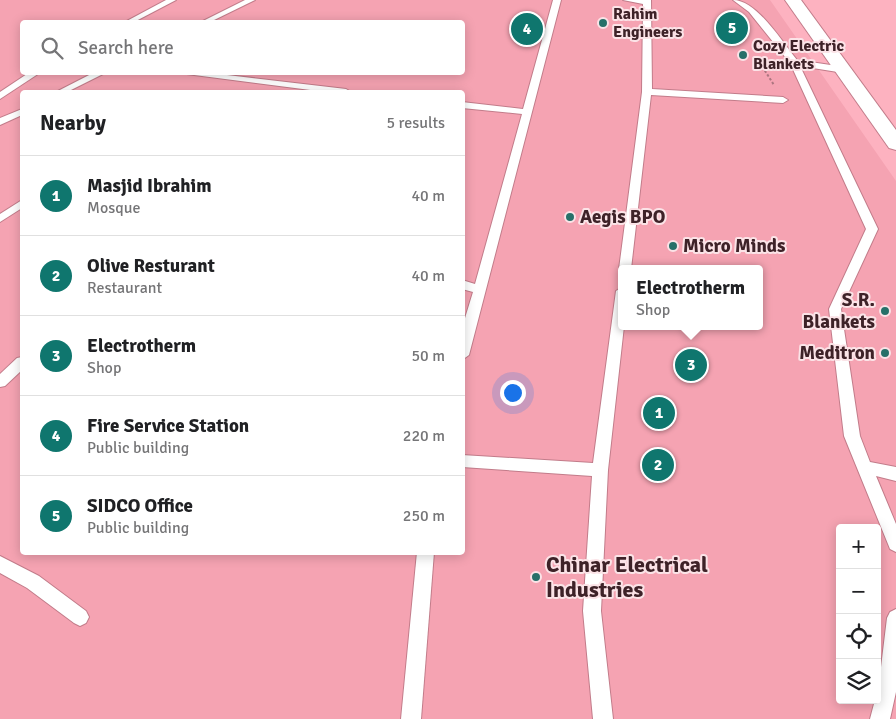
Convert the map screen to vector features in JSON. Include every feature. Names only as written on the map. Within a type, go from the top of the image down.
[{"type":"street","points":[[793,0],[896,144]]},
{"type":"lane","points":[[133,20],[172,0]]},
{"type":"lane","points":[[209,20],[250,0]]},
{"type":"lane","points":[[465,344],[557,0]]},
{"type":"lane","points":[[625,265],[647,92],[646,1],[628,0]]},
{"type":"lane","points":[[737,0],[752,10],[794,62],[872,229],[835,310],[852,436],[896,544]]},
{"type":"lane","points":[[794,62],[844,70]]},
{"type":"lane","points":[[0,96],[32,75]]},
{"type":"lane","points":[[66,90],[97,75]]},
{"type":"lane","points":[[198,75],[311,90]]},
{"type":"lane","points":[[647,92],[784,100]]},
{"type":"lane","points":[[465,105],[528,112]]},
{"type":"lane","points":[[0,122],[20,113]]},
{"type":"lane","points":[[0,218],[20,204]]},
{"type":"lane","points":[[465,285],[480,290]]},
{"type":"lane","points":[[603,719],[592,611],[600,470],[618,324]]},
{"type":"lane","points":[[0,382],[20,364]]},
{"type":"lane","points":[[465,462],[600,470]]},
{"type":"lane","points":[[865,467],[896,474]]},
{"type":"lane","points":[[411,719],[426,555]]},
{"type":"lane","points":[[0,564],[33,582],[80,617]]},
{"type":"lane","points":[[880,719],[890,677],[896,618]]},
{"type":"path","points":[[760,63],[784,100]]},
{"type":"shaded area","points":[[0,0],[770,0],[896,181],[896,719],[0,719]]},
{"type":"place","name":"Rahim Engineers","points":[[603,23]]},
{"type":"place","name":"SIDCO Office","points":[[732,28]]},
{"type":"place","name":"Fire Service Station","points":[[527,29]]},
{"type":"place","name":"Cozy Electric Blankets","points":[[743,55]]},
{"type":"place","name":"Aegis BPO","points":[[570,217]]},
{"type":"place","name":"Micro Minds","points":[[673,246]]},
{"type":"place","name":"S.R. Blankets","points":[[885,311]]},
{"type":"place","name":"Meditron","points":[[885,353]]},
{"type":"place","name":"Electrotherm","points":[[691,365]]},
{"type":"place","name":"Masjid Ibrahim","points":[[659,413]]},
{"type":"place","name":"Olive Resturant","points":[[658,465]]},
{"type":"place","name":"Chinar Electrical Industries","points":[[536,577]]}]
